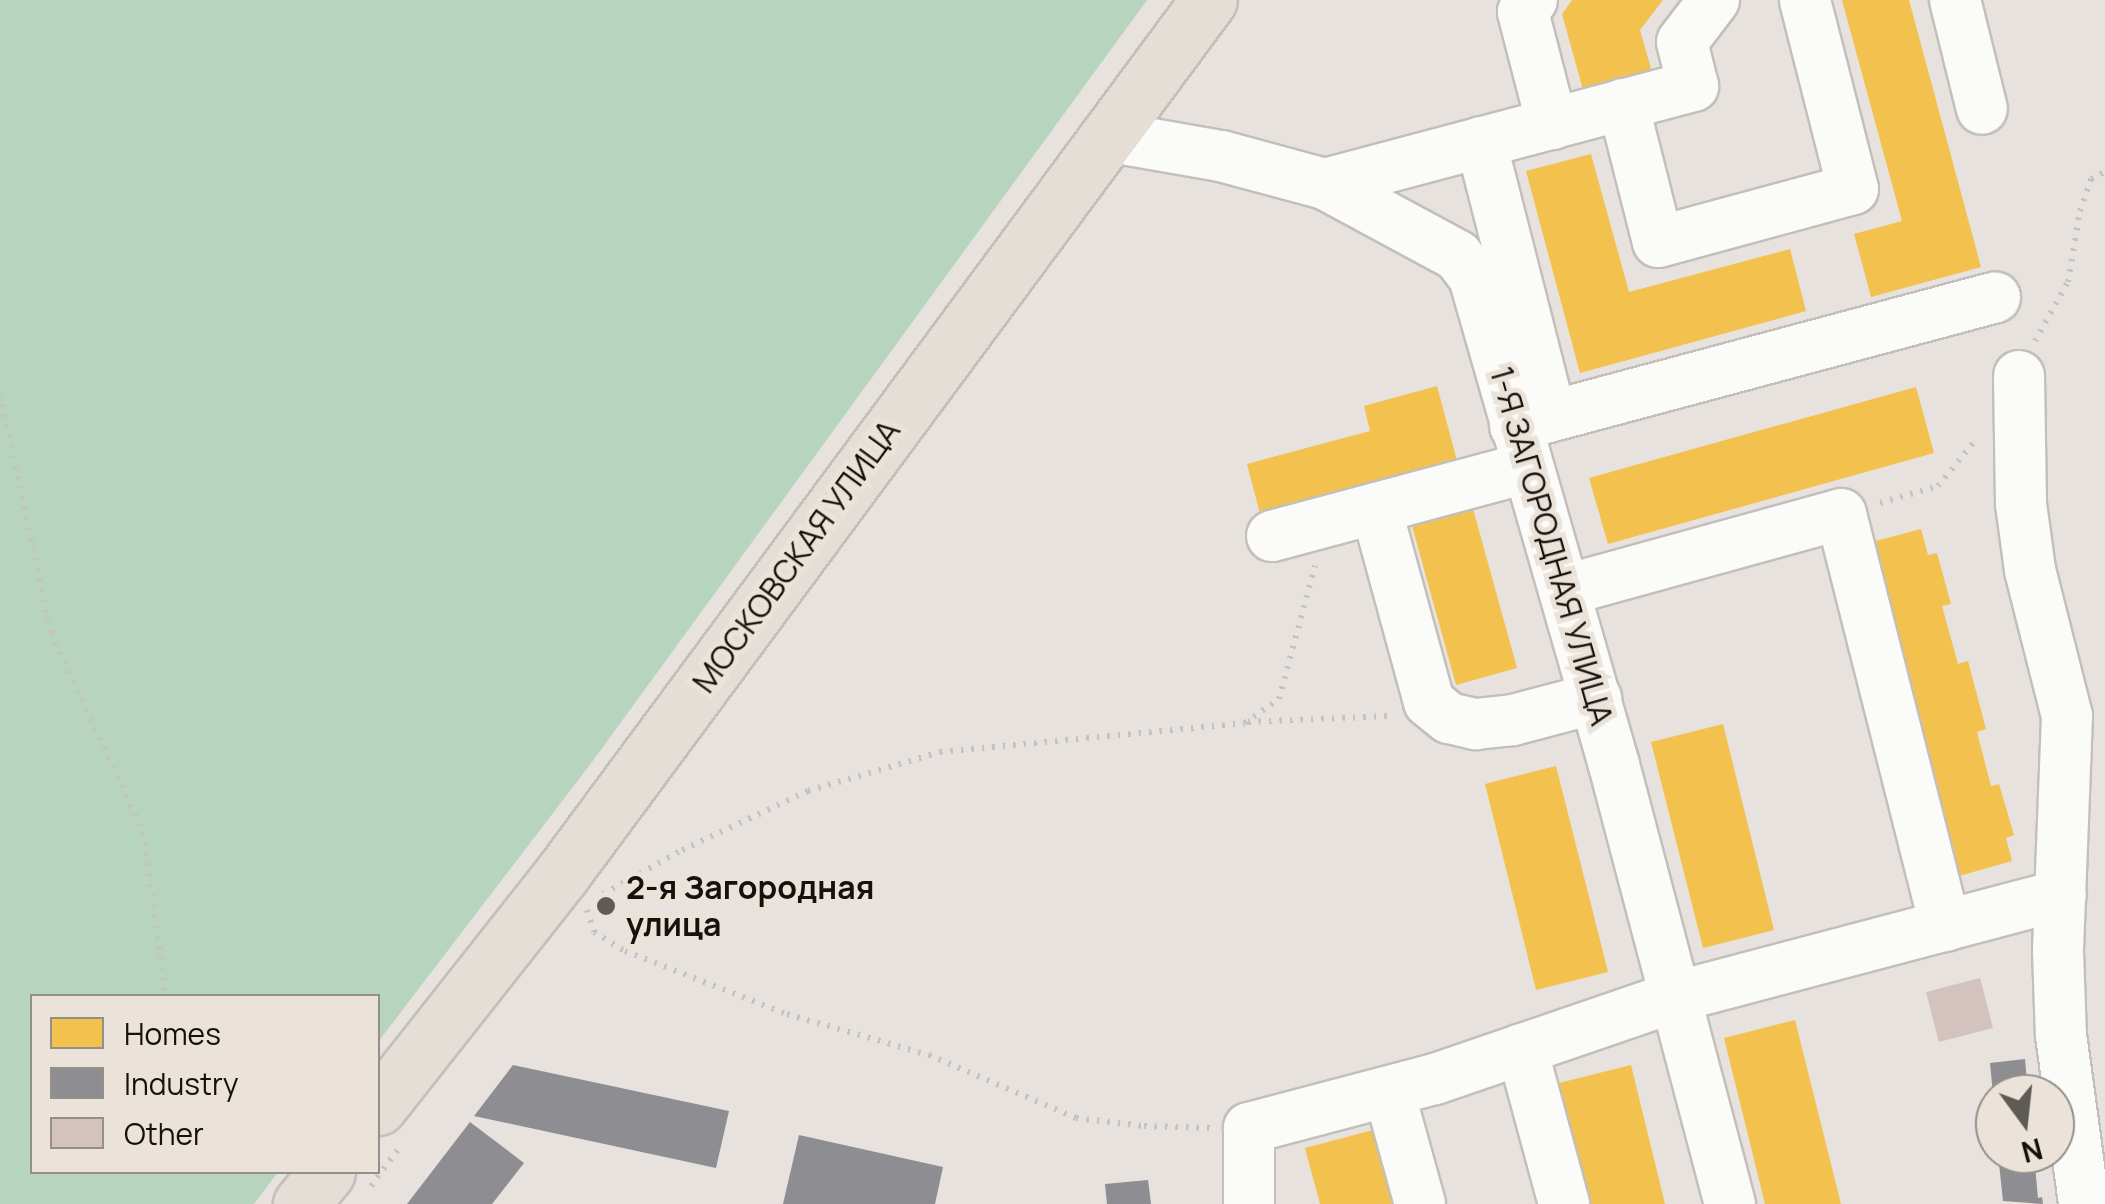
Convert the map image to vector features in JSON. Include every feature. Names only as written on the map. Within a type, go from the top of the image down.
[{"type":"main road","name":"МОСКОВСКАЯ УЛИЦА","points":[[380,1104],[562,874],[1210,0]]},
{"type":"main road","points":[[301,1204],[325,1174]]},
{"type":"street","points":[[1532,0],[1523,12],[1552,124]]},
{"type":"street","points":[[1324,184],[1693,86],[1682,42],[1714,0]]},
{"type":"street","points":[[1623,104],[1658,242],[1853,190],[1805,0]]},
{"type":"street","points":[[1955,0],[1982,110]]},
{"type":"street","name":"1-Я ЗАГОРОДНАЯ УЛИЦА","points":[[1106,136],[1222,156],[1324,184],[1458,256],[1474,277],[1530,437],[1566,590],[1730,1204]]},
{"type":"street","points":[[1481,142],[1530,437]]},
{"type":"street","points":[[1272,536],[1376,508],[1530,437],[1995,297]]},
{"type":"street","points":[[2020,376],[2026,537],[2067,716],[2061,1035],[2084,1204]]},
{"type":"street","points":[[1376,508],[1429,702],[1449,718],[1476,724],[1513,720],[1596,698]]},
{"type":"street","points":[[1566,590],[1841,514],[1946,926]]},
{"type":"street","points":[[1249,1204],[1249,1128],[1389,1092],[1675,997],[2061,895]]},
{"type":"street","points":[[1522,1049],[1564,1204]]},
{"type":"street","points":[[1389,1092],[1420,1204]]},
{"type":"path","points":[[0,394],[51,633],[143,832],[166,994]]},
{"type":"path","points":[[1245,723],[1279,699],[1327,522]]},
{"type":"path","points":[[1249,1128],[1144,1126],[1076,1118],[928,1055],[787,1014],[625,951],[594,932],[586,904],[682,850],[808,791],[940,752],[1245,723],[1393,716],[1429,702]]},
{"type":"green space","points":[[0,0],[1147,0],[592,762],[380,1039],[380,994],[30,994],[30,1174],[276,1174],[254,1204],[0,1204]]},
{"type":"building: Homes","points":[[1572,0],[1663,0],[1640,30],[1654,79],[1585,97],[1562,14]]},
{"type":"building: Homes","points":[[1842,0],[1909,0],[1981,267],[1871,297],[1854,234],[1902,221]]},
{"type":"building: Homes","points":[[1591,154],[1629,292],[1790,249],[1806,311],[1580,373],[1526,171]]},
{"type":"building: Homes","points":[[1437,386],[1460,472],[1263,525],[1247,464],[1370,431],[1364,406]]},
{"type":"building: Homes","points":[[1916,387],[1934,453],[1608,544],[1589,478]]},
{"type":"building: Homes","points":[[1472,505],[1517,668],[1456,685],[1411,522]]},
{"type":"building: Homes","points":[[1921,529],[1928,555],[1937,553],[1951,604],[1942,606],[1958,664],[1968,661],[1986,729],[1977,732],[1991,786],[1999,784],[2014,835],[2006,838],[2012,861],[1952,878],[1861,545]]},
{"type":"building: Homes","points":[[1723,724],[1774,930],[1703,948],[1651,742]]},
{"type":"building: Homes","points":[[1556,766],[1608,972],[1536,990],[1485,784]]},
{"type":"building: Homes","points":[[1795,1020],[1841,1204],[1765,1204],[1724,1038]]},
{"type":"building: Homes","points":[[1631,1065],[1665,1204],[1589,1204],[1559,1083]]},
{"type":"building: Homes","points":[[1377,1129],[1396,1204],[1320,1204],[1305,1148]]},
{"type":"building: Industry","points":[[2025,1059],[2026,1074],[1991,1074],[1990,1063]]},
{"type":"building: Industry","points":[[513,1065],[729,1111],[716,1168],[474,1116]]},
{"type":"building: Industry","points":[[470,1122],[524,1163],[492,1204],[407,1204]]},
{"type":"building: Industry","points":[[799,1135],[943,1167],[935,1204],[783,1204]]},
{"type":"building: Industry","points":[[2000,1174],[2036,1174],[2038,1198],[2042,1197],[2043,1204],[2003,1201]]},
{"type":"building: Industry","points":[[1148,1180],[1151,1204],[1107,1204],[1105,1184]]},
{"type":"building: Other","points":[[1980,978],[1993,1028],[1939,1042],[1926,992]]},
{"type":"place","name":"2-я Загородная улица","points":[[606,906]]}]
